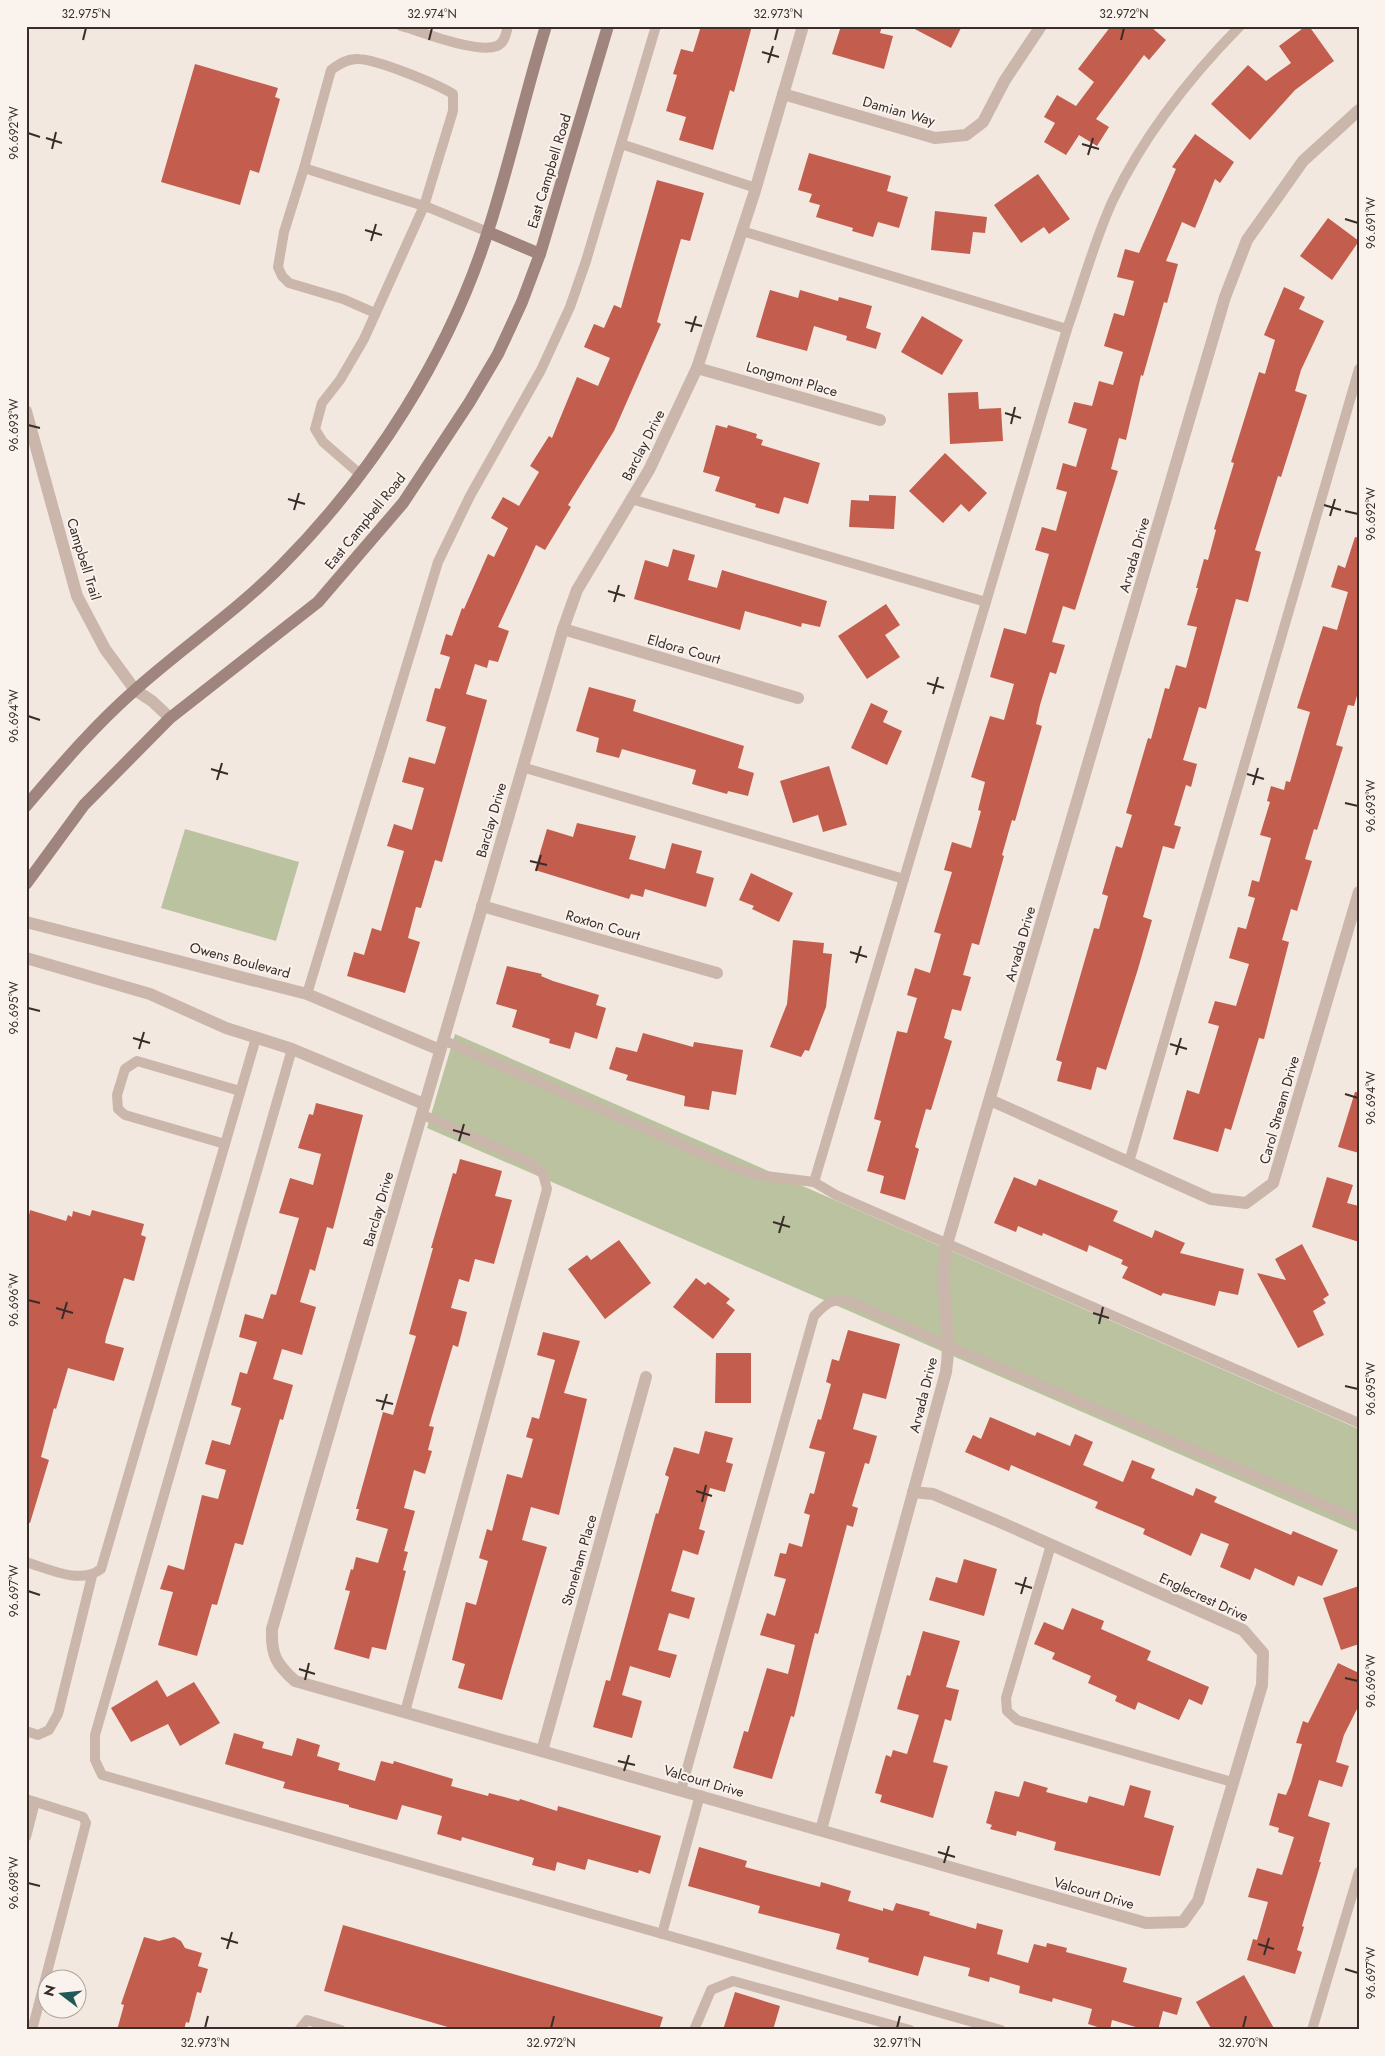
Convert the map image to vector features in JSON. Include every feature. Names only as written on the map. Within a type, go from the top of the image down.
[{"type":"main road","points":[[26,806],[82,739],[135,690],[282,565],[361,475],[418,388],[457,314],[488,232],[546,26]]},
{"type":"main road","name":"East Campbell Road","points":[[26,884],[84,805],[170,718],[318,602],[403,503],[469,403],[497,355],[540,254],[608,26]]},
{"type":"main road","points":[[488,232],[540,254]]},
{"type":"street","name":"Barclay Drive","points":[[271,1647],[272,1629],[563,629],[577,590],[649,470],[697,368],[756,188],[803,26]]},
{"type":"street","name":"Damian Way","points":[[783,94],[935,138],[966,135],[983,122],[1005,80],[1041,26]]},
{"type":"street","name":"Arvada Drive","points":[[821,1830],[946,1372],[950,1348],[942,1283],[947,1244],[1225,297],[1247,240],[1303,161],[1359,110]]},
{"type":"street","name":"Longmont Place","points":[[697,368],[880,420]]},
{"type":"street","name":"Campbell Trail","points":[[26,411],[77,596],[104,649],[135,690],[152,700],[170,718]]},
{"type":"street","name":"Eldora Court","points":[[563,629],[798,698]]},
{"type":"street","name":"Carol Stream Drive","points":[[990,1100],[1211,1198],[1246,1203],[1273,1183],[1359,892]]},
{"type":"street","name":"Roxton Court","points":[[482,906],[717,973]]},
{"type":"street","name":"Owens Boulevard","points":[[26,922],[307,994],[441,1045]]},
{"type":"street","points":[[26,958],[150,994],[226,1028],[292,1049],[423,1109]]},
{"type":"street","name":"Stoneham Place","points":[[542,1751],[646,1377]]},
{"type":"street","name":"Englecrest Drive","points":[[913,1492],[933,1494],[1051,1544],[1243,1630],[1263,1653],[1262,1685],[1198,1901],[1183,1922],[1146,1923]]},
{"type":"street","name":"Valcourt Drive","points":[[271,1647],[278,1666],[295,1681],[1146,1923]]},
{"type":"lane","points":[[402,26],[479,48],[498,46],[504,40],[508,26]]},
{"type":"lane","points":[[307,994],[438,562],[470,496],[541,370],[570,307],[586,261],[656,26]]},
{"type":"lane","points":[[814,1182],[1067,329],[1112,202],[1134,160],[1170,106],[1211,56],[1240,26]]},
{"type":"lane","points":[[361,475],[323,442],[315,429],[322,403],[340,380],[376,313],[424,206],[454,111],[453,94],[398,70],[358,59],[341,62],[331,70],[284,232],[278,267],[282,276],[289,283],[343,299],[376,313]]},
{"type":"lane","points":[[621,144],[756,188]]},
{"type":"lane","points":[[304,168],[424,206],[488,232]]},
{"type":"lane","points":[[742,231],[1067,329]]},
{"type":"lane","points":[[1129,1162],[1359,370]]},
{"type":"lane","points":[[631,499],[986,602]]},
{"type":"lane","points":[[522,768],[904,879]]},
{"type":"lane","points":[[26,1562],[77,1577],[92,1576],[101,1569],[256,1038]]},
{"type":"lane","points":[[441,1045],[735,1168],[757,1175],[788,1177],[814,1182],[836,1195],[947,1244],[1358,1421]]},
{"type":"lane","points":[[292,1049],[95,1735],[95,1760],[102,1775],[1001,2030]]},
{"type":"lane","points":[[225,1144],[125,1115],[118,1110],[117,1095],[125,1069],[137,1061],[240,1091]]},
{"type":"lane","points":[[405,1712],[547,1189],[543,1174],[529,1162],[423,1109]]},
{"type":"lane","points":[[681,1790],[814,1316],[827,1302],[842,1299],[950,1348],[1359,1520]]},
{"type":"lane","points":[[1051,1544],[1006,1698],[1007,1711],[1016,1720],[1232,1782]]},
{"type":"lane","points":[[26,1731],[38,1735],[49,1730],[58,1714],[92,1576]]},
{"type":"lane","points":[[662,1934],[700,1795]]},
{"type":"lane","points":[[26,1837],[31,1800],[83,1817],[86,1823],[32,2030]]},
{"type":"lane","points":[[1312,2030],[1359,1872]]},
{"type":"lane","points":[[694,2030],[711,1990],[733,1981],[910,2030]]},
{"type":"lane","points":[[299,2030],[307,2020],[341,2030]]},
{"type":"green space","points":[[185,829],[299,862],[276,941],[161,908]]},
{"type":"green space","points":[[455,1034],[1359,1429],[1359,1532],[427,1128]]},
{"type":"building","points":[[701,26],[752,26],[734,92],[730,90],[713,150],[679,140],[686,117],[666,111],[677,75],[673,74],[681,49],[693,52]]},
{"type":"building","points":[[841,26],[882,26],[880,33],[893,36],[884,69],[832,54]]},
{"type":"building","points":[[909,26],[962,26],[951,48]]},
{"type":"building","points":[[1111,26],[1150,26],[1166,40],[1149,60],[1144,55],[1096,119],[1109,127],[1097,146],[1079,135],[1066,155],[1044,142],[1055,123],[1044,117],[1057,95],[1076,106],[1094,82],[1078,69]]},
{"type":"building","points":[[1306,26],[1309,26],[1334,61],[1295,90],[1250,140],[1211,104],[1248,65],[1266,81],[1291,63],[1279,46]]},
{"type":"building","points":[[195,64],[278,88],[275,97],[280,99],[259,173],[250,170],[240,205],[161,182]]},
{"type":"building","points":[[1195,134],[1234,162],[1220,183],[1215,179],[1195,228],[1182,222],[1166,261],[1178,264],[1167,303],[1164,302],[1143,376],[1141,375],[1126,440],[1119,438],[1111,469],[1118,471],[1075,610],[1063,606],[1052,642],[1065,645],[1056,674],[1050,672],[1040,705],[1036,724],[1042,726],[1015,821],[1012,820],[979,945],[972,943],[963,975],[971,977],[961,1011],[952,1009],[944,1038],[952,1041],[931,1110],[926,1109],[915,1147],[919,1149],[905,1200],[880,1193],[884,1176],[867,1171],[881,1121],[874,1119],[897,1031],[907,1033],[917,998],[907,995],[915,968],[930,973],[941,934],[934,932],[952,872],[944,870],[952,842],[971,848],[981,811],[978,810],[985,782],[971,777],[990,716],[1004,720],[1014,684],[990,677],[1004,628],[1026,634],[1049,554],[1035,550],[1042,527],[1056,531],[1067,492],[1056,489],[1063,463],[1076,467],[1087,429],[1068,423],[1074,402],[1092,406],[1099,381],[1113,385],[1123,352],[1104,346],[1114,313],[1124,316],[1134,281],[1117,277],[1125,249],[1139,253],[1176,169],[1172,167]]},
{"type":"building","points":[[809,153],[891,176],[887,191],[908,197],[899,228],[878,222],[873,237],[852,231],[853,228],[816,217],[820,205],[809,202],[812,194],[798,190]]},
{"type":"building","points":[[1038,174],[1070,219],[1049,234],[1044,227],[1021,243],[994,205]]},
{"type":"building","points":[[657,180],[704,193],[690,241],[681,239],[657,322],[661,324],[614,431],[568,505],[571,507],[545,550],[536,545],[498,627],[509,631],[498,662],[489,660],[487,668],[475,664],[466,694],[487,700],[442,862],[435,860],[421,908],[416,907],[408,938],[420,942],[405,993],[347,976],[354,952],[364,955],[372,928],[381,931],[404,851],[387,846],[394,824],[412,830],[424,788],[402,782],[409,757],[435,764],[446,727],[426,721],[435,688],[440,689],[450,657],[440,654],[446,634],[452,636],[462,608],[464,609],[488,554],[494,557],[508,528],[491,518],[503,497],[519,506],[539,472],[530,466],[549,436],[552,438],[577,377],[598,386],[610,358],[584,347],[594,324],[604,328],[614,305],[621,308]]},
{"type":"building","points":[[935,211],[987,217],[985,233],[973,232],[970,254],[931,250]]},
{"type":"building","points":[[1328,218],[1359,241],[1332,280],[1300,256]]},
{"type":"building","points":[[1284,287],[1305,297],[1299,309],[1324,321],[1301,370],[1295,391],[1307,395],[1281,477],[1278,476],[1255,550],[1261,552],[1248,602],[1236,599],[1206,709],[1199,707],[1183,760],[1197,764],[1191,787],[1186,785],[1174,825],[1181,827],[1174,849],[1163,846],[1143,917],[1152,920],[1138,969],[1106,1070],[1097,1067],[1091,1090],[1057,1081],[1062,1062],[1056,1060],[1094,928],[1099,929],[1108,896],[1102,894],[1116,846],[1122,848],[1132,815],[1126,813],[1148,738],[1151,739],[1165,688],[1169,689],[1176,665],[1186,668],[1197,627],[1187,625],[1198,588],[1196,588],[1204,559],[1208,560],[1216,530],[1214,529],[1234,463],[1231,462],[1259,372],[1265,374],[1275,340],[1264,335]]},
{"type":"building","points":[[770,290],[798,298],[800,290],[838,301],[839,297],[872,306],[866,328],[881,333],[876,349],[846,340],[847,336],[814,326],[807,351],[756,337]]},
{"type":"building","points":[[922,316],[963,340],[942,375],[901,352]]},
{"type":"building","points":[[978,392],[979,409],[1001,408],[1003,441],[950,444],[948,393]]},
{"type":"building","points":[[716,425],[727,428],[728,425],[757,434],[756,438],[763,440],[761,445],[820,463],[808,504],[784,497],[779,514],[755,507],[756,504],[715,491],[720,477],[703,472]]},
{"type":"building","points":[[945,453],[987,493],[969,512],[961,504],[943,523],[909,491]]},
{"type":"building","points":[[869,495],[896,496],[894,529],[849,527],[851,500],[869,501]]},
{"type":"building","points":[[1355,537],[1359,538],[1359,689],[1354,706],[1348,705],[1336,745],[1343,747],[1317,830],[1314,829],[1305,859],[1312,861],[1297,911],[1291,909],[1282,940],[1289,942],[1264,1039],[1259,1038],[1231,1130],[1225,1128],[1218,1152],[1173,1139],[1187,1090],[1199,1094],[1219,1026],[1208,1023],[1215,1001],[1236,1006],[1249,964],[1229,958],[1238,927],[1246,929],[1255,898],[1248,896],[1252,880],[1259,882],[1271,838],[1260,835],[1270,802],[1267,801],[1271,786],[1284,790],[1286,781],[1290,782],[1310,712],[1297,708],[1323,626],[1337,630],[1348,592],[1331,587],[1338,565],[1345,568]]},
{"type":"building","points":[[673,549],[695,555],[688,580],[717,588],[722,570],[827,601],[820,627],[802,623],[801,627],[745,611],[740,630],[634,599],[645,560],[668,567]]},
{"type":"building","points":[[886,604],[900,625],[885,635],[900,657],[867,679],[838,636]]},
{"type":"building","points":[[589,687],[636,700],[633,711],[744,746],[738,768],[754,773],[748,796],[728,791],[727,794],[692,784],[696,770],[622,749],[619,758],[596,752],[599,738],[576,731]]},
{"type":"building","points":[[871,703],[888,711],[883,722],[902,731],[887,765],[851,748]]},
{"type":"building","points":[[829,766],[847,825],[823,832],[818,815],[793,823],[780,781]]},
{"type":"building","points":[[577,823],[636,836],[629,859],[665,869],[672,843],[702,851],[696,873],[714,878],[706,907],[645,889],[643,897],[631,894],[629,899],[535,870],[547,829],[573,837]]},
{"type":"building","points":[[751,873],[793,893],[779,922],[752,909],[754,906],[739,900]]},
{"type":"building","points":[[793,940],[824,943],[823,953],[832,954],[826,1007],[809,1051],[805,1050],[801,1057],[770,1047],[787,1004]]},
{"type":"building","points":[[507,966],[542,974],[541,976],[553,981],[599,995],[596,1005],[606,1008],[597,1039],[575,1032],[570,1049],[549,1043],[550,1039],[512,1027],[517,1010],[496,1004]]},
{"type":"building","points":[[643,1033],[693,1047],[694,1042],[743,1050],[736,1095],[712,1091],[709,1110],[684,1106],[685,1096],[626,1080],[628,1075],[609,1069],[616,1047],[637,1052]]},
{"type":"building","points":[[1355,1092],[1359,1092],[1359,1153],[1338,1147]]},
{"type":"building","points":[[316,1103],[363,1115],[333,1229],[327,1227],[315,1271],[310,1269],[300,1302],[316,1307],[302,1355],[282,1349],[273,1379],[293,1385],[283,1420],[280,1419],[243,1545],[235,1543],[217,1605],[212,1604],[197,1656],[158,1645],[173,1592],[160,1589],[168,1565],[184,1570],[202,1495],[218,1499],[226,1470],[205,1464],[212,1440],[230,1445],[241,1408],[231,1405],[240,1372],[247,1374],[257,1342],[239,1337],[245,1314],[263,1319],[271,1294],[276,1295],[299,1218],[279,1213],[290,1178],[313,1185],[321,1154],[298,1148],[309,1114],[313,1115]]},
{"type":"building","points":[[460,1159],[502,1171],[495,1196],[512,1200],[494,1264],[475,1259],[469,1282],[459,1279],[451,1308],[467,1312],[458,1347],[453,1345],[429,1426],[434,1427],[428,1450],[432,1451],[425,1474],[414,1470],[404,1508],[415,1511],[404,1551],[408,1552],[403,1570],[406,1571],[386,1650],[372,1647],[369,1659],[334,1649],[350,1591],[345,1590],[356,1557],[378,1563],[388,1529],[356,1520],[359,1509],[356,1509],[383,1412],[393,1415],[416,1336],[409,1334],[433,1248],[431,1248],[453,1173],[456,1174]]},
{"type":"building","points":[[1014,1177],[1036,1186],[1039,1179],[1118,1211],[1113,1221],[1152,1238],[1155,1230],[1185,1243],[1180,1253],[1244,1269],[1238,1295],[1219,1291],[1215,1306],[1163,1293],[1161,1296],[1122,1278],[1128,1267],[1121,1264],[1123,1260],[1089,1245],[1087,1252],[1043,1233],[1042,1236],[1018,1226],[1016,1232],[994,1223]]},
{"type":"building","points":[[1327,1177],[1353,1185],[1347,1203],[1359,1206],[1359,1242],[1312,1227]]},
{"type":"building","points":[[30,1210],[66,1221],[68,1215],[72,1217],[73,1211],[90,1216],[92,1210],[144,1224],[141,1235],[146,1237],[134,1281],[124,1278],[106,1337],[105,1343],[124,1348],[114,1381],[68,1368],[56,1409],[54,1408],[41,1457],[49,1460],[30,1523],[26,1522],[26,1215],[29,1215]]},
{"type":"building","points":[[619,1240],[651,1283],[605,1319],[568,1269],[587,1255],[591,1260]]},
{"type":"building","points":[[1302,1244],[1329,1295],[1323,1299],[1326,1303],[1313,1311],[1324,1335],[1298,1348],[1257,1273],[1286,1280],[1275,1259]]},
{"type":"building","points":[[696,1278],[705,1285],[708,1282],[730,1299],[726,1303],[735,1310],[713,1339],[673,1307]]},
{"type":"building","points":[[848,1330],[900,1344],[886,1399],[863,1393],[853,1429],[877,1436],[869,1464],[865,1463],[852,1506],[858,1508],[853,1527],[847,1525],[818,1634],[815,1633],[794,1717],[791,1716],[772,1779],[733,1768],[744,1731],[748,1732],[767,1668],[788,1674],[795,1645],[760,1635],[767,1613],[775,1616],[786,1579],[774,1576],[780,1553],[786,1554],[789,1543],[802,1547],[810,1515],[804,1513],[810,1493],[814,1494],[825,1452],[809,1448],[818,1419],[821,1420],[831,1384],[826,1382],[832,1359],[839,1361]]},
{"type":"building","points":[[543,1332],[580,1341],[564,1393],[587,1399],[559,1515],[531,1507],[522,1540],[547,1547],[502,1700],[458,1688],[465,1664],[452,1660],[466,1602],[476,1605],[488,1561],[479,1558],[487,1529],[492,1531],[507,1474],[522,1478],[533,1439],[526,1437],[532,1417],[539,1419],[555,1360],[537,1355]]},
{"type":"building","points":[[716,1353],[751,1353],[751,1403],[715,1403]]},
{"type":"building","points":[[990,1417],[1035,1436],[1037,1432],[1070,1446],[1075,1434],[1093,1442],[1083,1465],[1123,1482],[1132,1460],[1155,1469],[1151,1478],[1193,1496],[1196,1488],[1217,1497],[1214,1502],[1291,1535],[1293,1531],[1338,1550],[1322,1586],[1298,1576],[1294,1586],[1255,1568],[1250,1580],[1220,1567],[1229,1544],[1201,1533],[1191,1556],[1143,1534],[1145,1529],[1095,1508],[1098,1502],[1011,1465],[1009,1471],[965,1452],[973,1435],[981,1439]]},
{"type":"building","points":[[705,1431],[733,1438],[726,1462],[733,1464],[725,1492],[710,1488],[699,1529],[705,1531],[698,1555],[683,1550],[671,1591],[695,1598],[689,1619],[669,1613],[658,1650],[677,1655],[670,1678],[630,1666],[622,1695],[642,1701],[632,1738],[593,1727],[606,1680],[610,1681],[656,1513],[658,1514],[669,1477],[665,1475],[674,1447],[699,1454]]},
{"type":"building","points":[[964,1559],[997,1569],[984,1616],[929,1600],[936,1577],[957,1583]]},
{"type":"building","points":[[1359,1586],[1359,1644],[1341,1650],[1323,1598]]},
{"type":"building","points":[[1072,1608],[1104,1621],[1101,1629],[1151,1651],[1147,1660],[1209,1687],[1202,1705],[1189,1699],[1179,1720],[1138,1702],[1135,1710],[1115,1701],[1117,1696],[1088,1683],[1091,1676],[1052,1659],[1055,1653],[1034,1644],[1044,1622],[1063,1630]]},
{"type":"building","points":[[923,1631],[960,1641],[946,1687],[959,1690],[951,1721],[945,1719],[933,1762],[948,1766],[933,1818],[880,1802],[882,1795],[875,1793],[886,1755],[891,1757],[893,1750],[907,1754],[919,1715],[897,1709],[907,1675],[910,1676]]},
{"type":"building","points":[[1338,1663],[1359,1673],[1359,1705],[1344,1735],[1336,1762],[1349,1766],[1342,1787],[1319,1780],[1308,1816],[1330,1823],[1319,1862],[1321,1862],[1302,1926],[1304,1927],[1297,1950],[1302,1952],[1295,1974],[1247,1960],[1253,1939],[1257,1940],[1268,1902],[1248,1897],[1257,1868],[1282,1875],[1294,1837],[1278,1832],[1279,1828],[1269,1825],[1278,1793],[1286,1795],[1291,1783],[1302,1744],[1296,1743],[1303,1721],[1308,1723]]},
{"type":"building","points":[[157,1680],[167,1697],[194,1682],[220,1723],[180,1746],[168,1724],[131,1742],[111,1708]]},
{"type":"building","points":[[234,1733],[264,1742],[262,1748],[292,1756],[297,1738],[320,1745],[317,1756],[340,1763],[338,1770],[375,1781],[381,1761],[393,1764],[394,1761],[453,1779],[451,1786],[488,1796],[489,1793],[519,1801],[520,1799],[557,1811],[558,1806],[661,1836],[650,1874],[639,1870],[638,1873],[588,1859],[585,1870],[557,1862],[555,1871],[532,1865],[534,1858],[462,1837],[461,1841],[437,1834],[442,1816],[402,1805],[397,1820],[283,1788],[285,1782],[225,1764]]},
{"type":"building","points":[[1024,1781],[1048,1788],[1046,1792],[1087,1803],[1089,1796],[1124,1806],[1130,1785],[1151,1791],[1144,1817],[1174,1826],[1160,1876],[1054,1850],[1056,1842],[1017,1831],[1016,1836],[990,1829],[992,1825],[986,1823],[995,1791],[1019,1797]]},
{"type":"building","points":[[699,1847],[747,1861],[745,1867],[820,1887],[821,1882],[851,1891],[848,1901],[883,1911],[883,1908],[893,1911],[896,1903],[930,1912],[929,1915],[976,1929],[977,1923],[1003,1930],[997,1954],[1028,1963],[1034,1944],[1046,1947],[1047,1943],[1067,1948],[1066,1952],[1127,1968],[1123,1982],[1182,1998],[1177,2015],[1163,2011],[1158,2030],[1146,2030],[1112,2020],[1110,2030],[1107,2030],[1088,2024],[1092,2009],[1053,1998],[1052,2002],[1019,1993],[1020,1986],[990,1977],[989,1982],[968,1976],[970,1968],[924,1956],[918,1976],[868,1962],[869,1958],[836,1949],[840,1934],[758,1913],[760,1906],[688,1886]]},
{"type":"building","points":[[343,1925],[663,2017],[659,2030],[458,2030],[324,1991]]},
{"type":"building","points":[[144,1937],[159,1941],[174,1937],[181,1941],[185,1948],[202,1953],[198,1966],[208,1969],[201,1993],[197,1992],[189,2023],[186,2022],[184,2030],[117,2030],[124,2005],[121,2004]]},
{"type":"building","points":[[1244,1975],[1275,2030],[1212,2030],[1196,2002]]},
{"type":"building","points":[[735,1992],[780,2006],[773,2030],[723,2030]]}]
